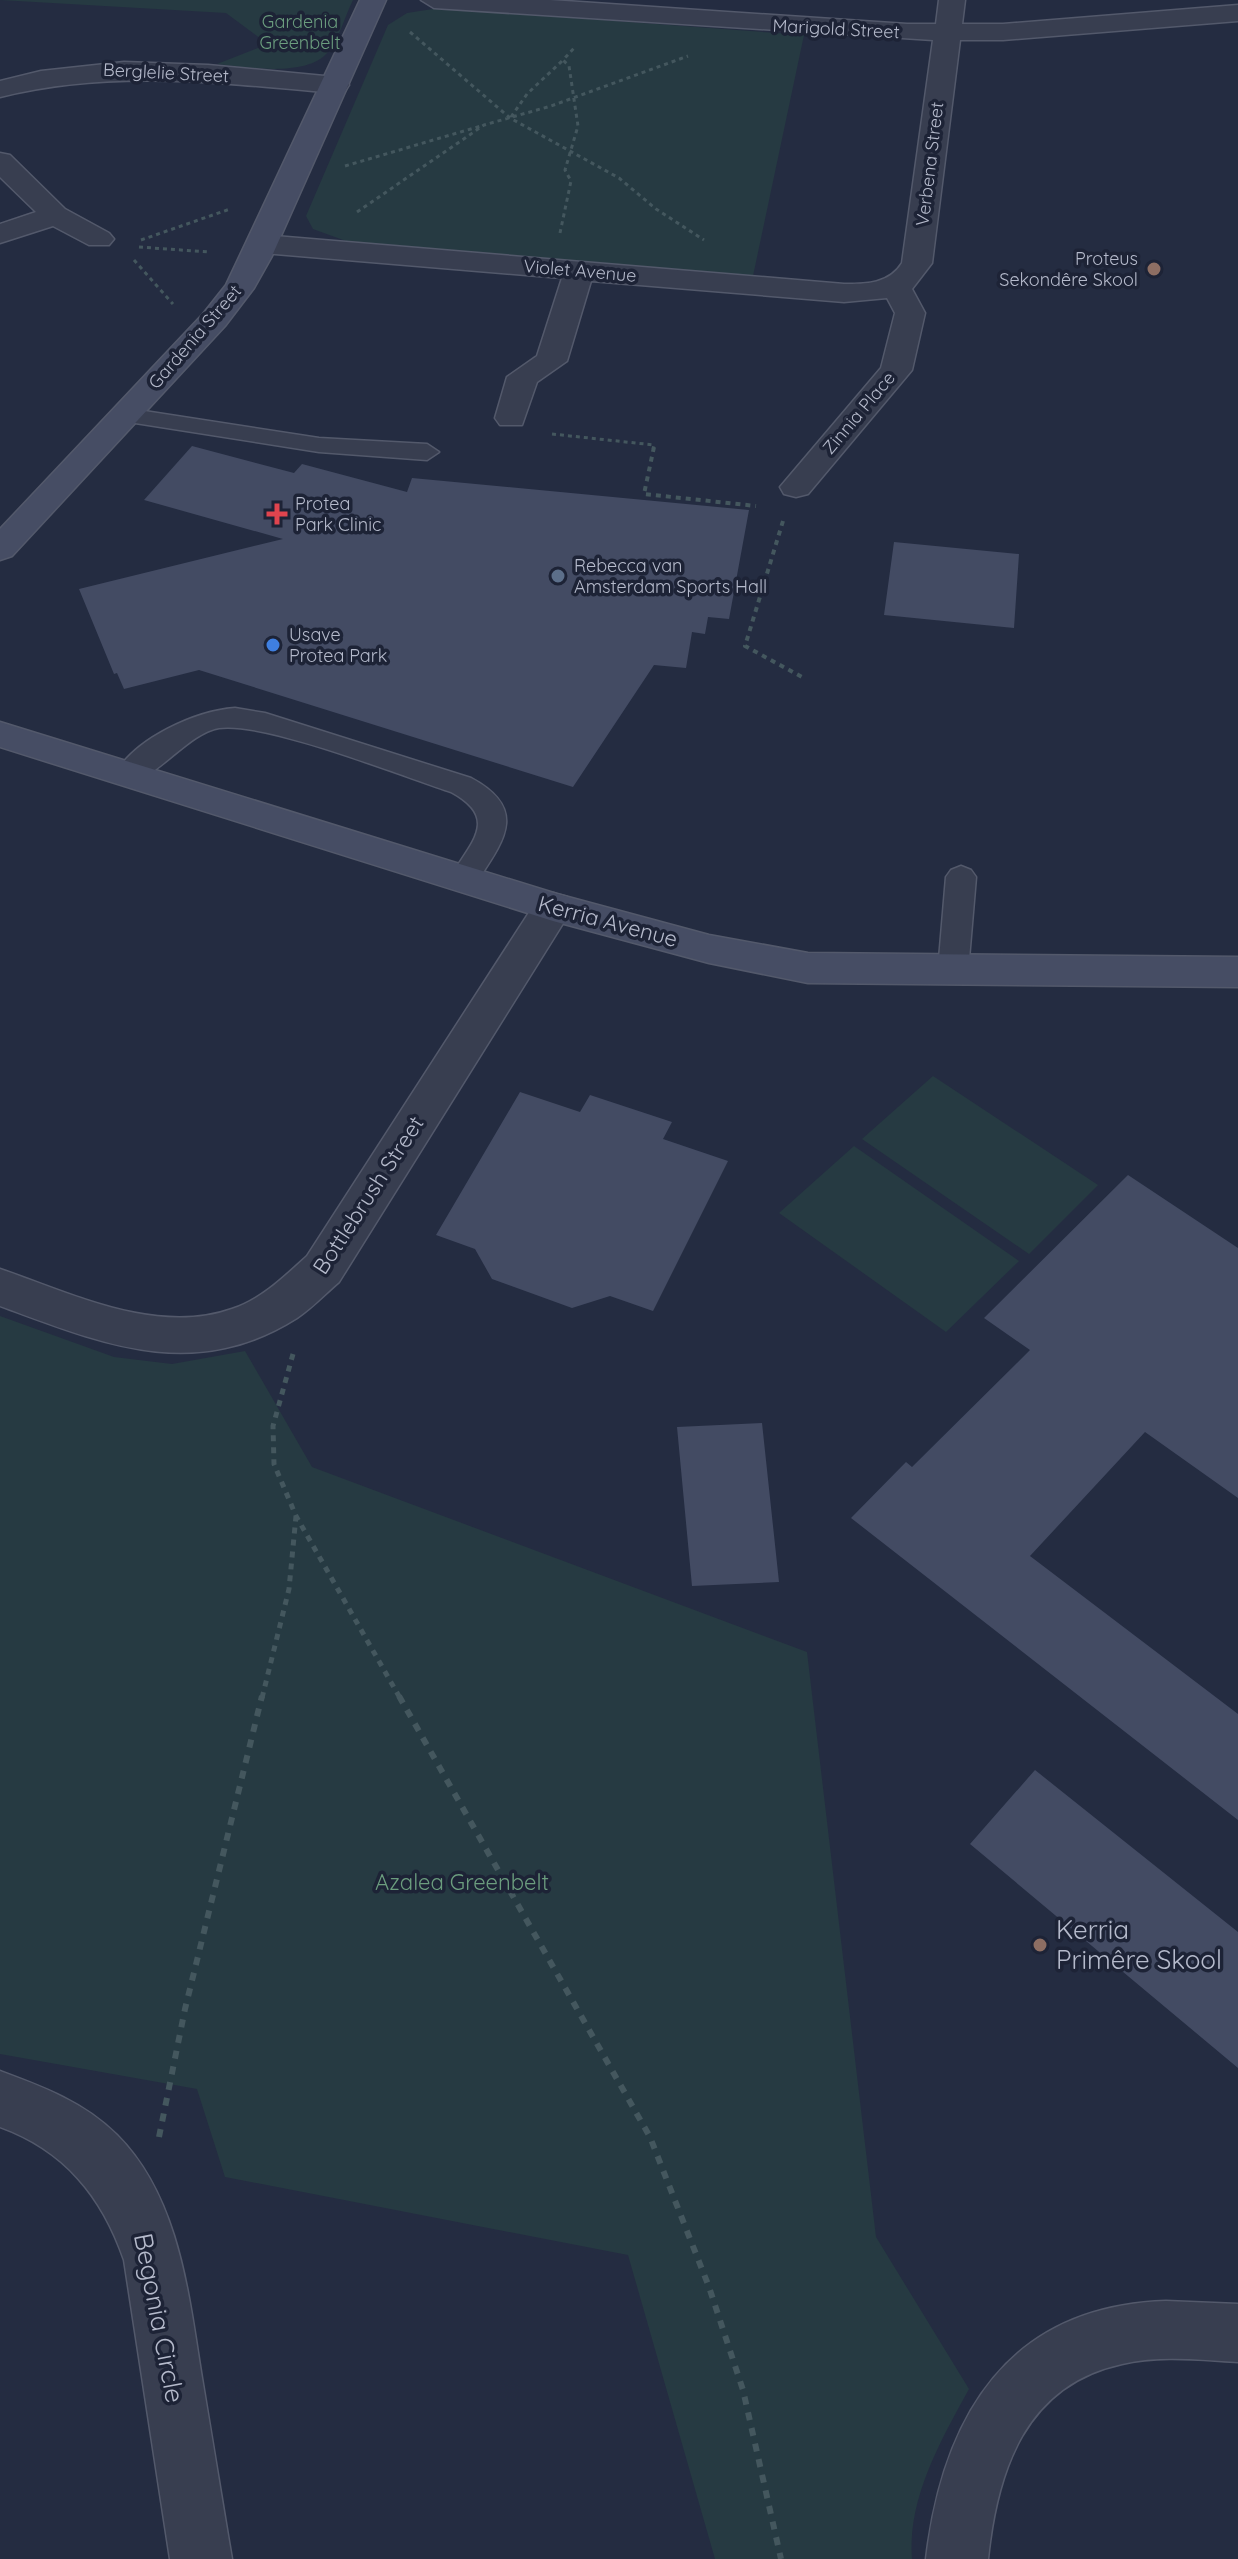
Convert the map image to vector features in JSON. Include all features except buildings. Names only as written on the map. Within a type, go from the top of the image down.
[{"type":"street","name":"Gardenia Street","points":[[0,549],[214,320],[239,288],[260,250],[373,0]]},
{"type":"street","name":"Marigold Street","points":[[434,0],[605,13],[638,8],[753,24],[947,32],[1018,31],[1238,13]]},
{"type":"street","name":"Verbena Street","points":[[895,286],[914,272],[917,263],[952,0]]},
{"type":"street","name":"Berglelie Street","points":[[0,89],[31,79],[91,70],[335,85]]},
{"type":"street","points":[[0,161],[55,215],[99,239]]},
{"type":"street","points":[[0,234],[55,215]]},
{"type":"street","name":"Violet Avenue","points":[[260,250],[314,248],[862,294],[895,286]]},
{"type":"street","points":[[511,418],[523,377],[551,361],[565,269]]},
{"type":"street","name":"Zinnia Place","points":[[792,498],[896,370],[910,313],[895,286]]},
{"type":"street","name":"Kerria Avenue","points":[[0,734],[553,907],[709,949],[808,968],[1238,972]]},
{"type":"street","name":"Bottlebrush Street","points":[[0,1287],[122,1331],[152,1337],[217,1332],[248,1323],[283,1304],[323,1269],[553,907]]},
{"type":"street","name":"Begonia Circle","points":[[0,2099],[33,2109],[66,2127],[95,2151],[121,2182],[140,2220],[153,2260],[201,2559]]},
{"type":"street","points":[[957,2559],[959,2512],[971,2468],[990,2429],[1013,2396],[1045,2367],[1081,2346],[1121,2334],[1163,2330],[1238,2333]]},
{"type":"lane","points":[[125,415],[319,445],[427,452]]},
{"type":"lane","points":[[129,774],[188,727],[212,718],[242,717],[299,734],[461,785],[483,798],[494,814],[494,829],[464,879]]},
{"type":"lane","points":[[953,971],[961,877]]},
{"type":"path","points":[[510,118],[527,94],[606,20],[605,13]]},
{"type":"path","points":[[296,170],[329,171],[510,118],[752,32],[753,24]]},
{"type":"path","points":[[408,29],[430,52],[510,118],[619,178],[656,209],[752,267],[750,285]]},
{"type":"path","points":[[563,60],[569,66],[578,126],[565,170],[571,181],[565,269]]},
{"type":"path","points":[[314,248],[322,236],[484,125]]},
{"type":"path","points":[[130,245],[215,212],[236,208],[279,208]]},
{"type":"path","points":[[99,239],[152,250],[260,250]]},
{"type":"path","points":[[130,245],[131,256],[170,302],[182,310],[214,320]]},
{"type":"path","points":[[511,418],[506,429],[654,445],[644,494],[792,498],[745,646],[802,677]]},
{"type":"path","points":[[283,1304],[297,1332],[273,1426],[274,1464],[296,1516],[650,2137],[709,2287],[743,2390],[781,2559]]},
{"type":"path","points":[[140,2220],[185,2009],[289,1589],[296,1516]]},
{"type":"green space","name":"Gardenia Greenbelt","points":[[0,0],[353,0],[328,52],[306,65],[275,69],[217,64],[268,44],[226,13]]},
{"type":"green space","points":[[439,8],[804,35],[753,276],[346,241],[313,229],[306,216],[388,25],[407,13]]},
{"type":"green space","points":[[933,1076],[1098,1185],[1029,1254],[862,1139]]},
{"type":"green space","points":[[854,1146],[1019,1261],[946,1332],[779,1213]]},
{"type":"green space","name":"Azalea Greenbelt","points":[[0,1316],[114,1357],[172,1364],[245,1351],[312,1467],[807,1652],[876,2237],[969,2389],[937,2449],[920,2492],[912,2537],[912,2559],[715,2559],[628,2255],[225,2177],[197,2089],[0,2054]]},
{"type":"place","name":"Proteus Sekondêre Skool","points":[[1154,269]]},
{"type":"place","name":"Protea Park Clinic","points":[[277,514]]},
{"type":"place","name":"Rebecca van Amsterdam Sports Hall","points":[[558,576]]},
{"type":"place","name":"Usave Protea Park","points":[[273,645]]},
{"type":"place","name":"Kerria Primêre Skool","points":[[1040,1945]]}]
